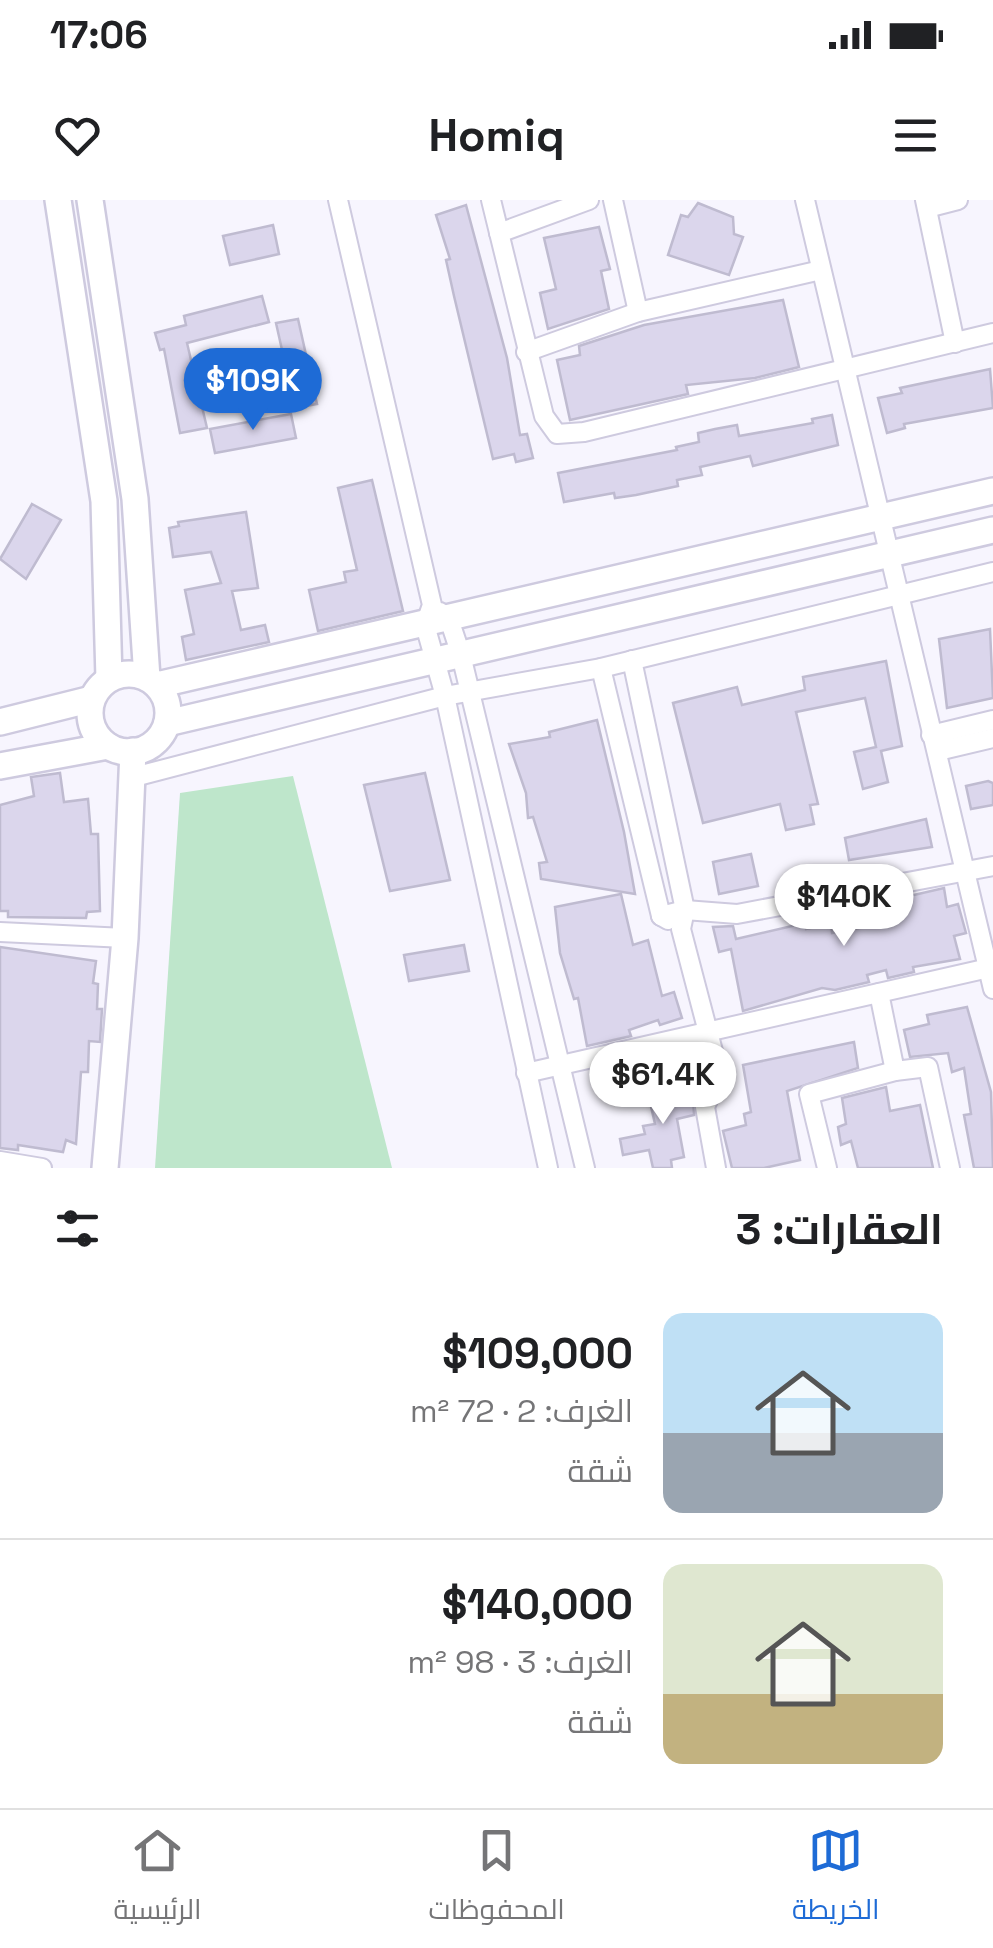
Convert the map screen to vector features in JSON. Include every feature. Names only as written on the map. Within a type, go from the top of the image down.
[{"type":"street","points":[[58,200],[86,356],[104,501],[109,679]]},
{"type":"street","points":[[90,200],[135,499],[152,682],[167,703],[167,724],[154,742],[125,758]]},
{"type":"street","points":[[338,200],[435,616],[448,658],[471,691],[585,1168]]},
{"type":"street","points":[[491,200],[526,352],[549,427],[568,436],[993,333]]},
{"type":"street","points":[[499,233],[589,200]]},
{"type":"street","points":[[613,200],[638,312]]},
{"type":"street","points":[[805,200],[993,989]]},
{"type":"street","points":[[955,343],[926,204],[958,200]]},
{"type":"street","points":[[526,352],[638,312],[822,270]]},
{"type":"street","points":[[0,722],[92,700],[109,679],[122,674],[152,682],[993,490]]},
{"type":"street","points":[[167,724],[993,530]]},
{"type":"street","points":[[0,766],[125,758],[601,668],[993,572]]},
{"type":"street","points":[[435,616],[448,658],[445,696],[548,1168]]},
{"type":"street","points":[[632,660],[683,919],[719,1074],[705,1107],[716,1168]]},
{"type":"street","points":[[601,668],[661,916],[683,919],[737,914],[993,866]]},
{"type":"street","points":[[92,700],[92,725],[125,758],[125,938],[105,1168]]},
{"type":"street","points":[[934,743],[993,720]]},
{"type":"street","points":[[934,743],[993,738]]},
{"type":"street","points":[[0,932],[125,938]]},
{"type":"street","points":[[526,1073],[990,967]]},
{"type":"street","points":[[879,993],[895,1071]]},
{"type":"street","points":[[827,1168],[810,1094],[895,1071],[928,1068],[950,1168]]},
{"type":"street","points":[[0,1162],[42,1168]]},
{"type":"green space","points":[[293,776],[392,1168],[155,1168],[180,793]]},
{"type":"building","points":[[698,203],[733,217],[734,234],[743,237],[729,275],[668,255],[681,215],[688,217]]},
{"type":"building","points":[[466,205],[507,358],[520,435],[527,434],[533,458],[516,462],[514,454],[493,459],[446,260],[450,259],[436,215]]},
{"type":"building","points":[[273,225],[279,254],[230,265],[223,236]]},
{"type":"building","points":[[599,227],[610,269],[601,271],[609,309],[548,329],[540,293],[556,289],[544,238]]},
{"type":"building","points":[[262,296],[269,322],[187,343],[207,428],[180,433],[164,349],[160,350],[155,333],[186,325],[184,316]]},
{"type":"building","points":[[783,300],[799,367],[755,378],[686,385],[688,394],[570,420],[557,360],[580,355],[579,346],[644,325]]},
{"type":"building","points":[[298,319],[317,404],[295,408],[276,323]]},
{"type":"building","points":[[990,369],[993,408],[904,424],[905,428],[887,433],[878,398],[902,393],[900,388]]},
{"type":"building","points":[[291,414],[296,438],[215,453],[210,429]]},
{"type":"building","points":[[832,415],[838,445],[753,466],[750,456],[700,467],[702,475],[677,480],[678,486],[636,495],[615,498],[614,493],[564,502],[558,473],[677,450],[676,447],[699,442],[698,433],[715,429],[737,425],[739,436],[813,423],[812,419]]},
{"type":"building","points":[[372,480],[403,611],[318,631],[309,590],[346,582],[344,572],[357,570],[338,488]]},
{"type":"building","points":[[32,504],[61,520],[26,579],[0,559]]},
{"type":"building","points":[[246,512],[258,588],[232,591],[241,630],[265,625],[269,642],[186,660],[182,637],[194,634],[185,590],[221,583],[211,552],[173,557],[169,528],[179,526],[178,522]]},
{"type":"building","points":[[990,629],[993,698],[947,708],[939,639]]},
{"type":"building","points":[[886,661],[902,746],[881,751],[888,782],[863,789],[854,752],[876,747],[865,698],[796,712],[818,804],[810,805],[814,824],[786,830],[780,804],[703,823],[673,703],[737,687],[742,705],[805,690],[803,677]]},
{"type":"building","points":[[597,720],[635,894],[541,879],[539,863],[547,862],[533,817],[528,818],[526,793],[509,744],[550,737],[549,732]]},
{"type":"building","points":[[60,773],[64,802],[88,799],[91,834],[98,834],[100,911],[87,912],[86,918],[8,917],[8,911],[0,911],[0,805],[34,796],[31,777]]},
{"type":"building","points":[[425,773],[450,880],[390,891],[364,785]]},
{"type":"building","points":[[993,783],[993,805],[971,809],[966,786]]},
{"type":"building","points":[[926,819],[932,847],[849,860],[845,838]]},
{"type":"building","points":[[751,854],[758,886],[719,894],[713,862]]},
{"type":"building","points":[[944,888],[947,907],[958,904],[966,933],[954,936],[960,959],[913,967],[914,972],[888,978],[886,970],[867,975],[869,982],[835,990],[822,988],[743,1011],[731,949],[719,952],[713,927],[733,926],[736,939],[805,923],[806,929],[831,924],[832,933],[864,927],[860,911],[875,904]]},
{"type":"building","points":[[621,894],[633,945],[648,940],[662,996],[674,992],[682,1018],[660,1025],[658,1020],[629,1030],[631,1036],[587,1046],[578,998],[574,999],[560,953],[555,907]]},
{"type":"building","points":[[464,945],[469,971],[409,981],[404,955]]},
{"type":"building","points":[[0,947],[96,961],[93,983],[98,984],[97,1009],[102,1009],[100,1042],[89,1041],[88,1072],[81,1072],[76,1144],[66,1140],[63,1152],[18,1145],[18,1150],[0,1148]]},
{"type":"building","points":[[967,1007],[991,1092],[993,1168],[974,1168],[964,1115],[971,1114],[964,1068],[952,1072],[948,1053],[910,1057],[904,1030],[929,1024],[927,1015]]},
{"type":"building","points":[[854,1042],[858,1068],[787,1091],[800,1160],[764,1168],[732,1168],[723,1131],[746,1125],[744,1114],[751,1112],[743,1065]]},
{"type":"building","points":[[692,1083],[694,1115],[677,1119],[684,1157],[671,1160],[672,1168],[653,1168],[649,1150],[623,1155],[620,1139],[645,1134],[643,1126],[655,1124],[648,1094]]},
{"type":"building","points":[[886,1087],[890,1111],[920,1105],[933,1168],[858,1168],[851,1141],[841,1145],[838,1127],[846,1124],[842,1098]]}]
